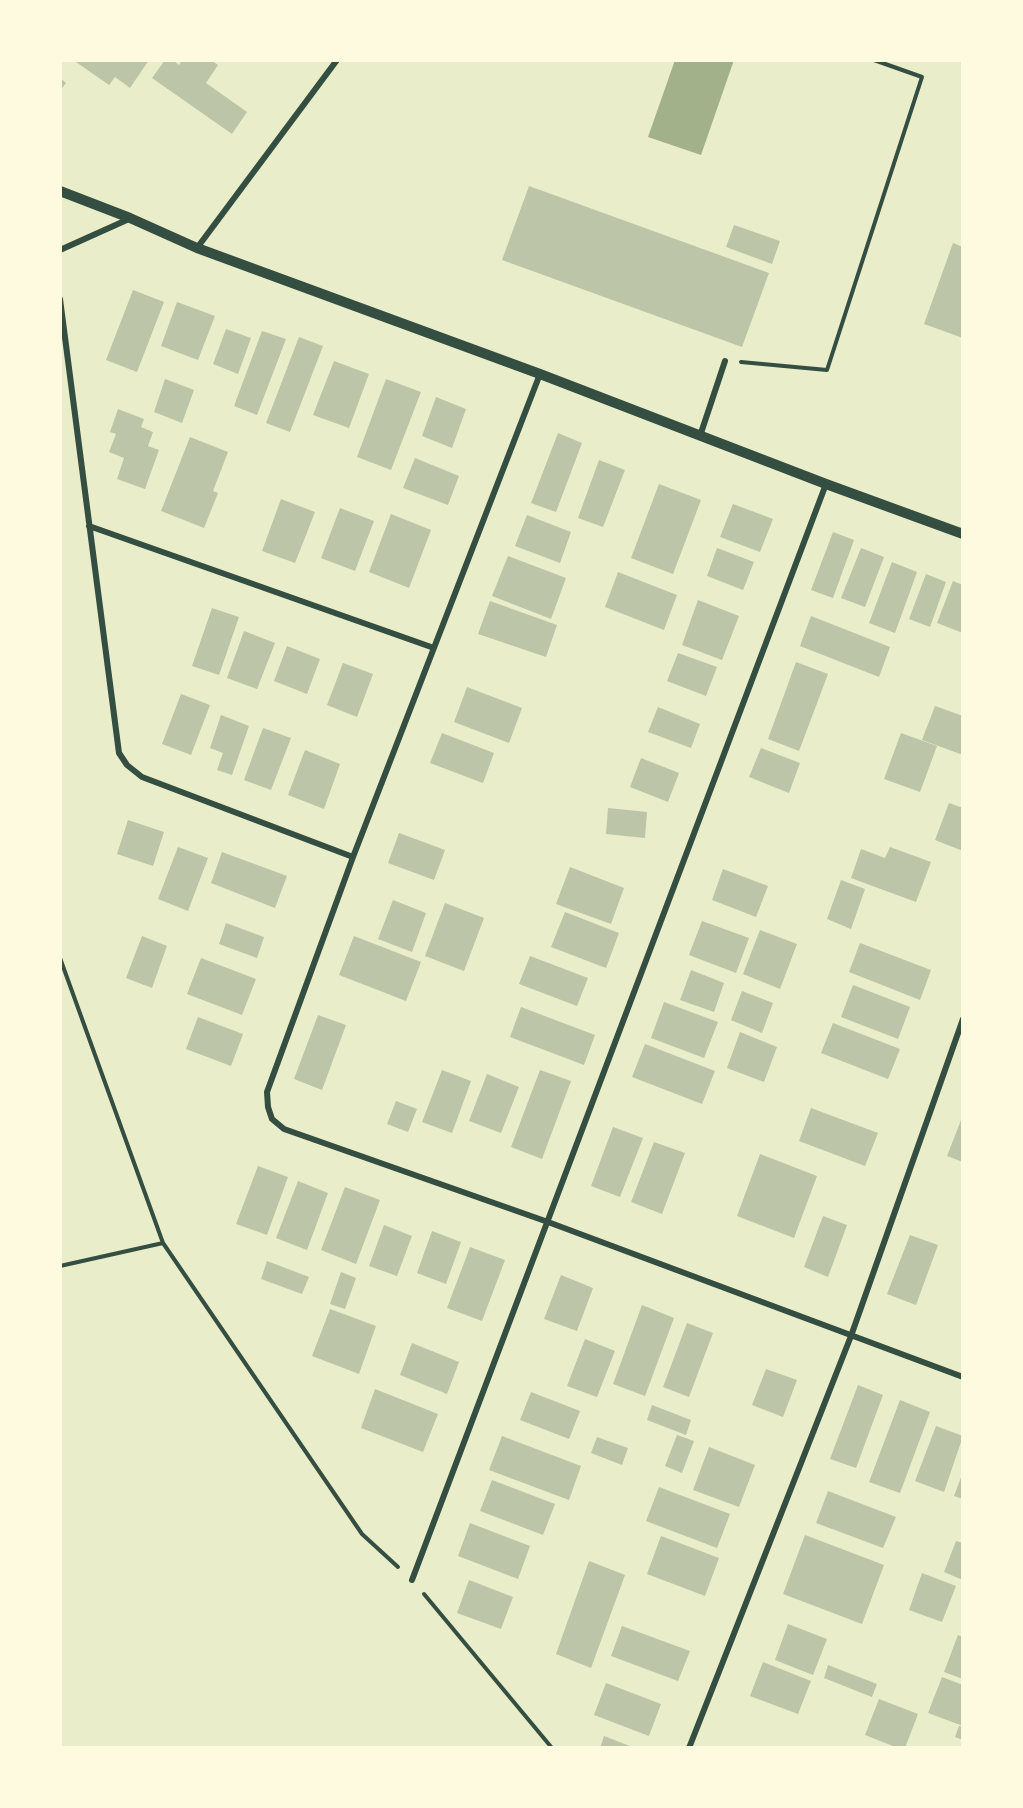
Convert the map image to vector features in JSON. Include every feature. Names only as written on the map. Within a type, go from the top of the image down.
[{"type":"street","points":[[197,248],[337,60]]},
{"type":"street","points":[[60,191],[130,218],[197,248],[540,374],[963,534]]},
{"type":"street","points":[[60,250],[130,218]]},
{"type":"street","points":[[60,299],[119,753],[127,765],[142,777],[353,857]]},
{"type":"street","points":[[700,436],[725,361]]},
{"type":"street","points":[[540,374],[353,857],[267,1092],[272,1119],[284,1130],[548,1222],[963,1377]]},
{"type":"street","points":[[412,1580],[826,484]]},
{"type":"street","points":[[89,526],[434,648]]},
{"type":"street","points":[[689,1748],[851,1336],[963,1018]]},
{"type":"path","points":[[725,361],[827,370],[922,77],[874,60]]},
{"type":"path","points":[[60,958],[163,1243],[362,1534],[412,1580],[552,1748]]},
{"type":"path","points":[[60,1266],[163,1243]]},
{"type":"shaded area","points":[[675,60],[734,60],[701,155],[648,137]]},
{"type":"building","points":[[73,60],[149,60],[130,88],[115,77],[109,85]]},
{"type":"building","points":[[165,60],[173,60],[179,65],[182,60],[211,60],[218,65],[206,83],[247,112],[232,134],[152,78]]},
{"type":"building","points":[[60,78],[66,83],[60,91]]},
{"type":"building","points":[[529,186],[769,273],[742,347],[502,260]]},
{"type":"building","points":[[734,225],[780,241],[772,264],[726,247]]},
{"type":"building","points":[[953,243],[963,247],[963,338],[924,324]]},
{"type":"building","points":[[133,290],[164,302],[137,372],[106,360]]},
{"type":"building","points":[[177,302],[215,316],[198,360],[161,346]]},
{"type":"building","points":[[226,329],[251,338],[238,374],[213,364]]},
{"type":"building","points":[[262,331],[286,339],[257,415],[234,406]]},
{"type":"building","points":[[299,337],[323,346],[290,432],[266,423]]},
{"type":"building","points":[[334,361],[369,374],[349,428],[313,415]]},
{"type":"building","points":[[165,379],[194,390],[182,423],[154,412]]},
{"type":"building","points":[[386,379],[421,392],[391,470],[357,457]]},
{"type":"building","points":[[436,397],[466,409],[452,448],[422,436]]},
{"type":"building","points":[[118,409],[144,419],[141,427],[153,432],[148,446],[159,450],[145,489],[117,479],[124,458],[109,452],[116,434],[110,432]]},
{"type":"building","points":[[558,433],[582,443],[556,512],[531,503]]},
{"type":"building","points":[[190,437],[228,452],[213,491],[218,493],[204,528],[161,511]]},
{"type":"building","points":[[415,458],[459,476],[448,505],[403,488]]},
{"type":"building","points":[[599,460],[625,470],[603,527],[578,518]]},
{"type":"building","points":[[659,484],[701,500],[673,574],[631,558]]},
{"type":"building","points":[[281,499],[315,512],[295,563],[262,551]]},
{"type":"building","points":[[733,504],[773,519],[760,552],[720,537]]},
{"type":"building","points":[[340,508],[374,521],[355,571],[321,558]]},
{"type":"building","points":[[391,514],[431,530],[409,588],[369,572]]},
{"type":"building","points":[[527,515],[571,532],[560,563],[515,546]]},
{"type":"building","points":[[833,532],[854,540],[833,598],[811,590]]},
{"type":"building","points":[[717,548],[754,562],[743,590],[707,576]]},
{"type":"building","points":[[861,548],[884,557],[865,607],[841,598]]},
{"type":"building","points":[[508,556],[566,578],[551,619],[492,596]]},
{"type":"building","points":[[892,562],[917,572],[895,633],[869,623]]},
{"type":"building","points":[[618,572],[677,595],[664,630],[605,607]]},
{"type":"building","points":[[926,574],[946,582],[930,627],[909,619]]},
{"type":"building","points":[[953,581],[963,585],[963,633],[937,623]]},
{"type":"building","points":[[698,600],[739,616],[722,660],[682,645]]},
{"type":"building","points":[[490,601],[557,625],[546,657],[478,634]]},
{"type":"building","points":[[212,608],[239,617],[219,675],[192,666]]},
{"type":"building","points":[[811,616],[890,647],[879,677],[800,646]]},
{"type":"building","points":[[244,631],[275,643],[257,689],[227,678]]},
{"type":"building","points":[[287,646],[320,659],[307,694],[274,681]]},
{"type":"building","points":[[678,653],[717,667],[706,696],[667,681]]},
{"type":"building","points":[[796,662],[828,674],[799,751],[768,739]]},
{"type":"building","points":[[343,663],[373,674],[357,717],[327,705]]},
{"type":"building","points":[[467,687],[522,708],[509,743],[454,722]]},
{"type":"building","points":[[181,694],[210,705],[191,755],[162,744]]},
{"type":"building","points":[[935,706],[963,716],[963,755],[922,740]]},
{"type":"building","points":[[658,707],[700,724],[691,748],[648,732]]},
{"type":"building","points":[[221,715],[249,726],[232,775],[217,770],[223,753],[210,748]]},
{"type":"building","points":[[263,728],[291,738],[271,790],[244,780]]},
{"type":"building","points":[[442,733],[494,753],[483,783],[430,763]]},
{"type":"building","points":[[901,733],[937,746],[920,792],[884,779]]},
{"type":"building","points":[[761,748],[800,763],[789,793],[749,777]]},
{"type":"building","points":[[305,750],[340,764],[324,809],[288,795]]},
{"type":"building","points":[[641,758],[679,773],[668,802],[630,787]]},
{"type":"building","points":[[949,803],[963,808],[963,851],[935,840]]},
{"type":"building","points":[[608,808],[647,812],[645,838],[606,834]]},
{"type":"building","points":[[128,820],[164,832],[153,866],[117,854]]},
{"type":"building","points":[[399,833],[445,850],[434,880],[388,863]]},
{"type":"building","points":[[178,847],[208,858],[188,911],[158,899]]},
{"type":"building","points":[[890,847],[931,862],[916,902],[851,878],[861,849],[885,858]]},
{"type":"building","points":[[222,852],[287,876],[275,908],[211,883]]},
{"type":"building","points":[[570,867],[624,888],[611,924],[556,904]]},
{"type":"building","points":[[723,869],[768,886],[756,917],[712,900]]},
{"type":"building","points":[[841,880],[865,889],[851,929],[827,919]]},
{"type":"building","points":[[393,900],[426,913],[412,952],[378,939]]},
{"type":"building","points":[[445,903],[484,918],[464,971],[425,956]]},
{"type":"building","points":[[565,912],[619,933],[606,968],[551,947]]},
{"type":"building","points":[[702,921],[749,938],[736,973],[689,955]]},
{"type":"building","points":[[226,923],[264,937],[257,958],[219,944]]},
{"type":"building","points":[[760,930],[797,944],[780,989],[743,974]]},
{"type":"building","points":[[142,936],[167,946],[152,988],[126,978]]},
{"type":"building","points":[[354,936],[421,962],[406,1001],[339,975]]},
{"type":"building","points":[[860,943],[931,970],[920,1000],[849,972]]},
{"type":"building","points":[[530,956],[588,978],[577,1006],[519,984]]},
{"type":"building","points":[[201,958],[256,979],[242,1015],[187,994]]},
{"type":"building","points":[[691,970],[724,983],[714,1012],[680,1000]]},
{"type":"building","points":[[853,985],[910,1007],[898,1039],[841,1017]]},
{"type":"building","points":[[742,991],[773,1003],[762,1033],[731,1020]]},
{"type":"building","points":[[664,1002],[718,1022],[704,1058],[651,1038]]},
{"type":"building","points":[[521,1007],[595,1035],[584,1065],[510,1037]]},
{"type":"building","points":[[318,1015],[346,1025],[322,1090],[294,1079]]},
{"type":"building","points":[[198,1017],[243,1034],[231,1066],[186,1049]]},
{"type":"building","points":[[833,1023],[900,1049],[888,1079],[821,1053]]},
{"type":"building","points":[[740,1032],[777,1047],[764,1082],[727,1068]]},
{"type":"building","points":[[645,1044],[715,1071],[702,1104],[632,1077]]},
{"type":"building","points":[[442,1070],[471,1081],[452,1133],[422,1122]]},
{"type":"building","points":[[540,1070],[571,1081],[542,1159],[511,1147]]},
{"type":"building","points":[[487,1074],[519,1087],[501,1133],[469,1121]]},
{"type":"building","points":[[396,1101],[417,1109],[408,1132],[387,1124]]},
{"type":"building","points":[[811,1108],[878,1133],[865,1166],[799,1141]]},
{"type":"building","points":[[961,1120],[963,1121],[963,1162],[947,1156]]},
{"type":"building","points":[[613,1127],[643,1138],[620,1197],[591,1186]]},
{"type":"building","points":[[654,1142],[685,1153],[662,1214],[631,1202]]},
{"type":"building","points":[[760,1154],[817,1176],[794,1238],[737,1216]]},
{"type":"building","points":[[258,1166],[288,1177],[267,1235],[236,1224]]},
{"type":"building","points":[[298,1181],[328,1193],[307,1250],[276,1238]]},
{"type":"building","points":[[345,1187],[380,1200],[356,1264],[321,1250]]},
{"type":"building","points":[[823,1216],[847,1225],[828,1277],[804,1267]]},
{"type":"building","points":[[384,1225],[412,1236],[397,1276],[369,1266]]},
{"type":"building","points":[[432,1231],[461,1242],[446,1284],[417,1273]]},
{"type":"building","points":[[910,1235],[938,1245],[916,1305],[887,1294]]},
{"type":"building","points":[[470,1247],[505,1260],[482,1321],[447,1308]]},
{"type":"building","points":[[267,1261],[309,1277],[302,1294],[261,1279]]},
{"type":"building","points":[[341,1272],[356,1278],[345,1309],[330,1304]]},
{"type":"building","points":[[561,1275],[593,1288],[577,1331],[544,1319]]},
{"type":"building","points":[[642,1305],[674,1318],[645,1396],[613,1384]]},
{"type":"building","points":[[330,1309],[376,1326],[359,1374],[312,1356]]},
{"type":"building","points":[[687,1323],[713,1333],[689,1397],[663,1387]]},
{"type":"building","points":[[585,1339],[615,1351],[597,1397],[567,1386]]},
{"type":"building","points":[[412,1343],[459,1362],[447,1394],[400,1375]]},
{"type":"building","points":[[766,1369],[797,1380],[783,1417],[752,1405]]},
{"type":"building","points":[[858,1385],[883,1395],[856,1468],[830,1459]]},
{"type":"building","points":[[375,1389],[438,1414],[423,1452],[361,1428]]},
{"type":"building","points":[[531,1392],[580,1411],[569,1439],[520,1420]]},
{"type":"building","points":[[900,1400],[930,1412],[900,1493],[869,1482]]},
{"type":"building","points":[[652,1405],[691,1420],[686,1435],[647,1420]]},
{"type":"building","points":[[936,1426],[963,1436],[944,1492],[915,1481]]},
{"type":"building","points":[[677,1435],[694,1441],[682,1473],[665,1466]]},
{"type":"building","points":[[502,1436],[581,1466],[569,1500],[489,1470]]},
{"type":"building","points":[[597,1437],[628,1448],[622,1465],[591,1453]]},
{"type":"building","points":[[709,1447],[755,1465],[739,1507],[693,1490]]},
{"type":"building","points":[[963,1472],[963,1499],[954,1496]]},
{"type":"building","points":[[492,1480],[555,1504],[543,1535],[480,1511]]},
{"type":"building","points":[[659,1487],[730,1514],[717,1548],[646,1521]]},
{"type":"building","points":[[828,1491],[896,1517],[883,1548],[816,1523]]},
{"type":"building","points":[[470,1523],[530,1546],[518,1579],[458,1556]]},
{"type":"building","points":[[805,1535],[884,1565],[862,1624],[783,1594]]},
{"type":"building","points":[[661,1536],[719,1558],[705,1596],[647,1574]]},
{"type":"building","points":[[956,1541],[963,1543],[963,1580],[944,1572]]},
{"type":"building","points":[[589,1561],[625,1575],[591,1668],[556,1654]]},
{"type":"building","points":[[922,1573],[956,1586],[942,1622],[909,1610]]},
{"type":"building","points":[[469,1580],[513,1597],[501,1629],[457,1613]]},
{"type":"building","points":[[788,1624],[827,1639],[813,1675],[775,1660]]},
{"type":"building","points":[[622,1626],[690,1651],[678,1681],[611,1656]]},
{"type":"building","points":[[958,1635],[963,1637],[963,1679],[944,1672]]},
{"type":"building","points":[[763,1662],[811,1681],[798,1714],[750,1696]]},
{"type":"building","points":[[828,1665],[877,1684],[872,1697],[824,1678]]},
{"type":"building","points":[[942,1677],[963,1685],[963,1726],[928,1713]]},
{"type":"building","points":[[606,1683],[661,1704],[649,1736],[594,1715]]},
{"type":"building","points":[[879,1699],[918,1714],[905,1748],[898,1748],[865,1735]]},
{"type":"building","points":[[959,1726],[963,1727],[963,1740],[955,1737]]},
{"type":"building","points":[[604,1736],[635,1748],[600,1748]]}]
